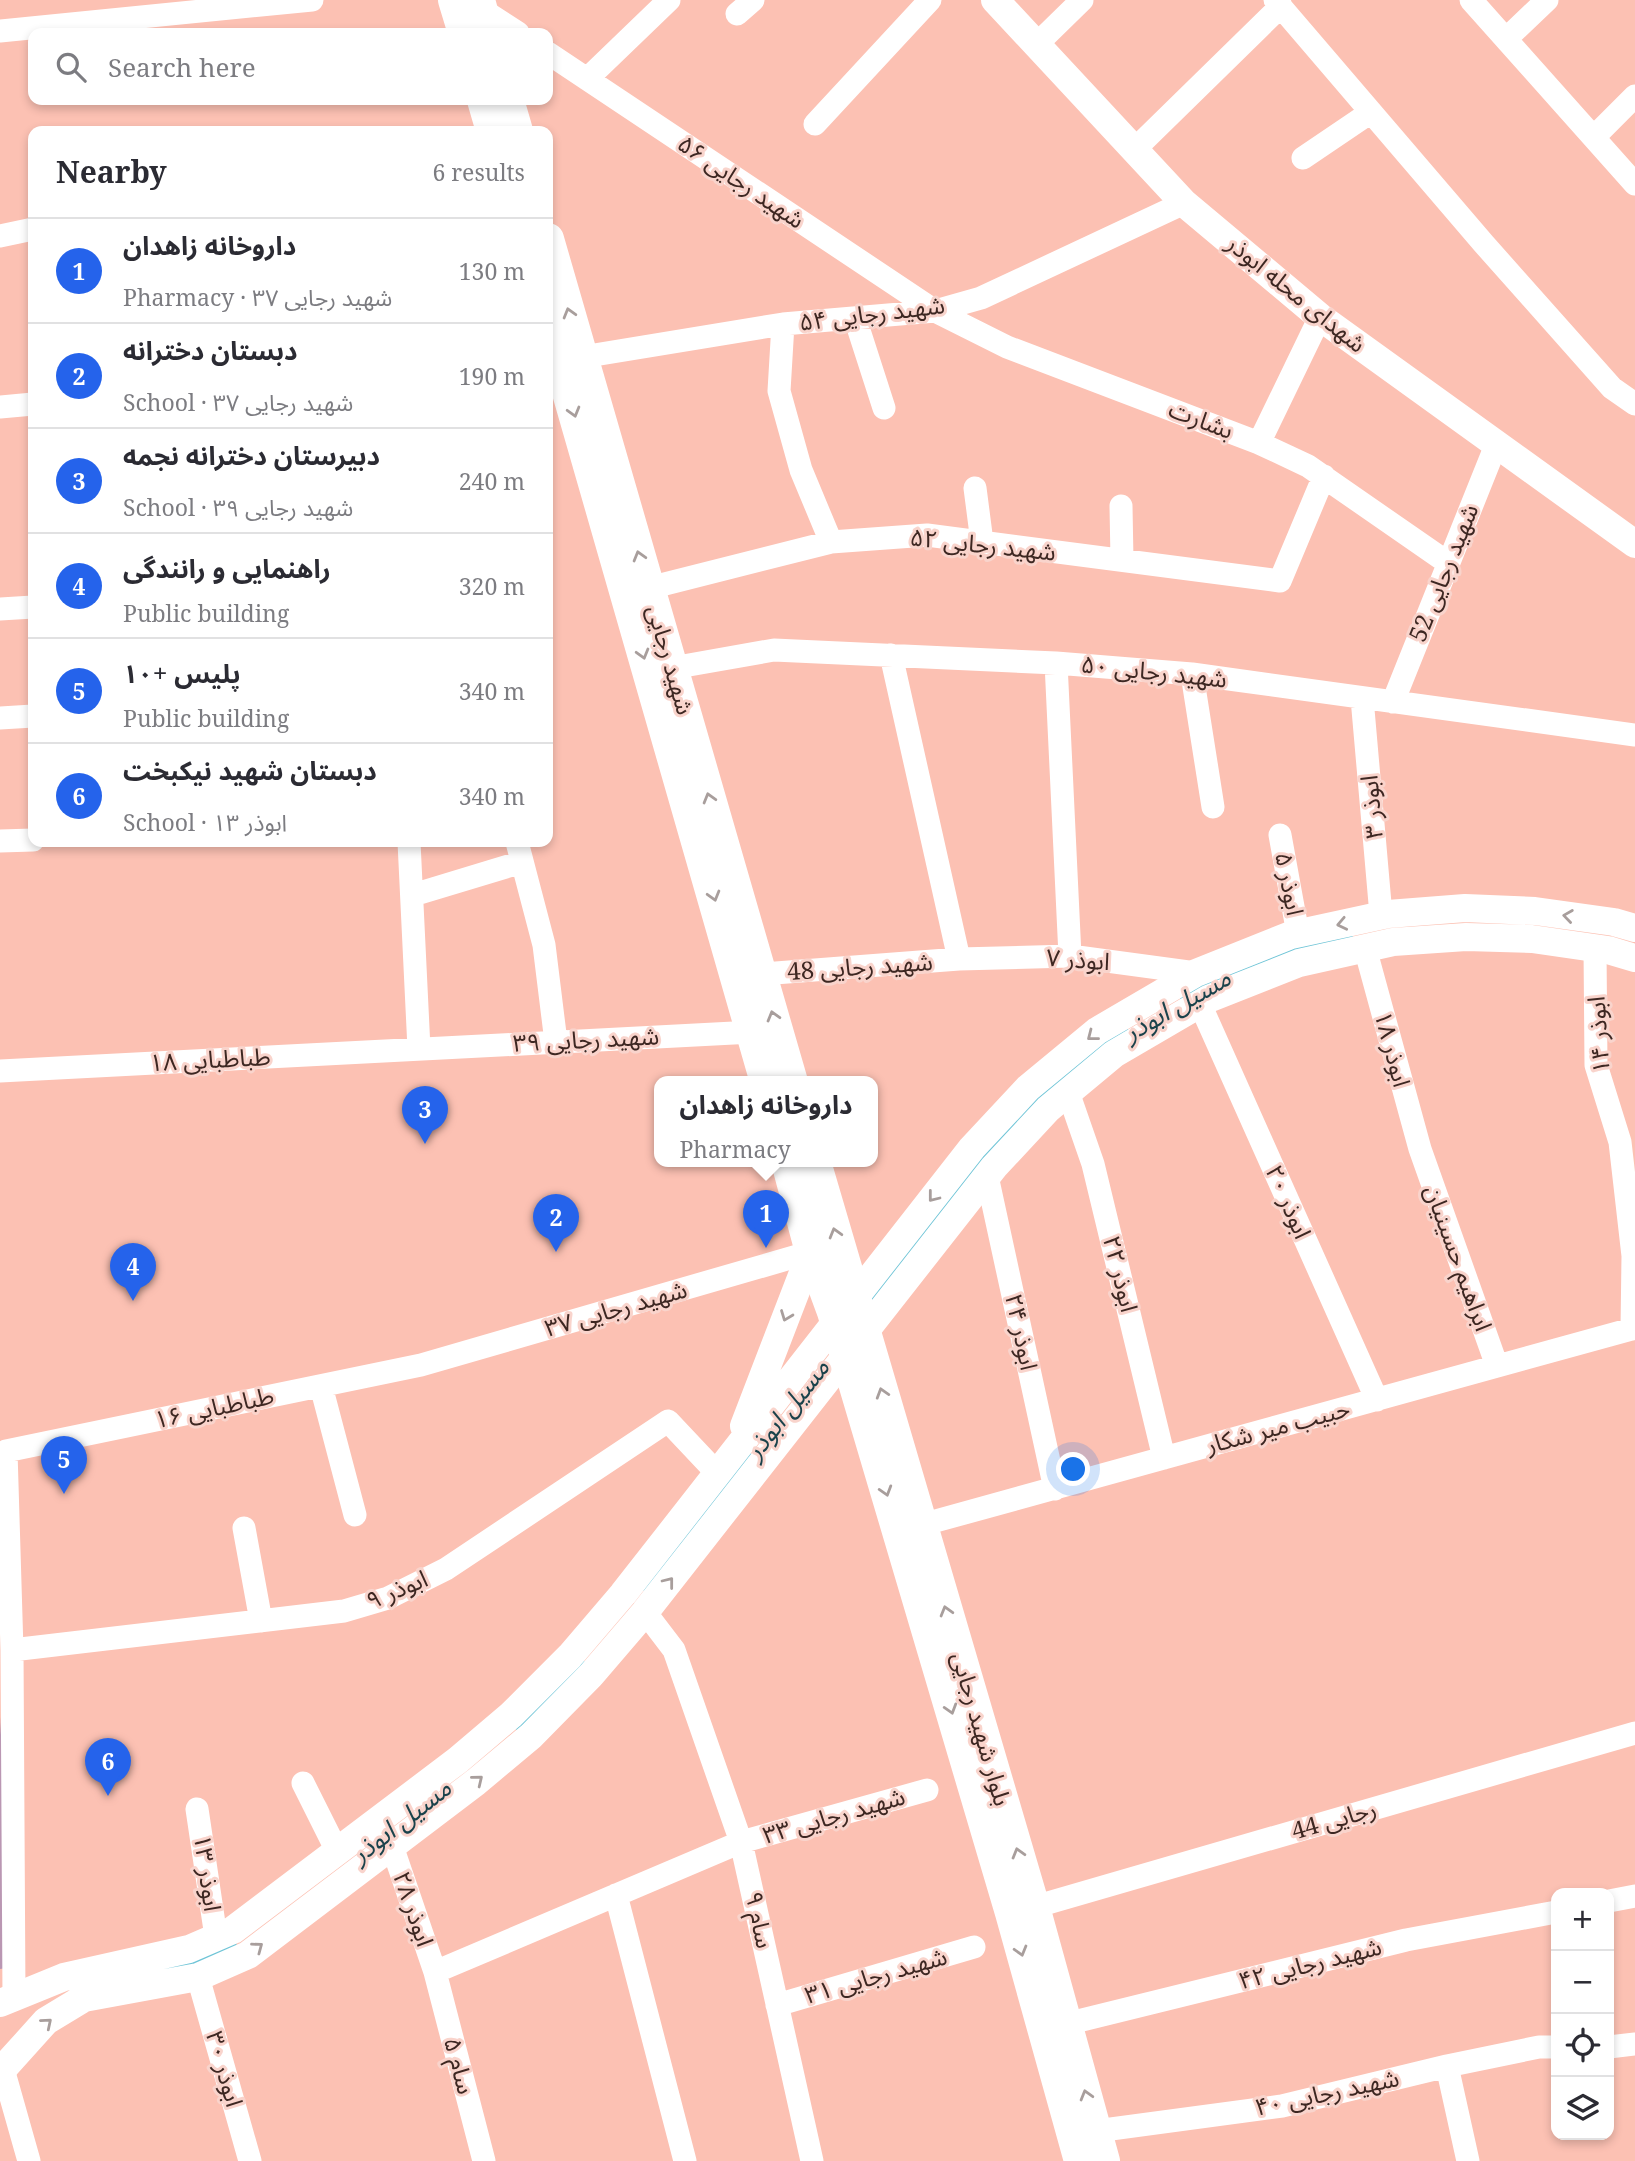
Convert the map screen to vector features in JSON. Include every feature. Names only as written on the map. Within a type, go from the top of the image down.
[{"type":"main road","points":[[484,105],[491,126]]},
{"type":"main road","points":[[509,105],[516,126]]},
{"type":"main road","name":"شهید رجایی","points":[[553,280],[563,361],[764,1076]]},
{"type":"main road","name":"شهید رجایی","points":[[553,336],[649,588],[790,1076]]},
{"type":"main road","points":[[788,1167],[811,1252],[850,1327]]},
{"type":"main road","points":[[816,1167],[850,1327]]},
{"type":"main road","name":"بلوار شهید رجایی","points":[[850,1327],[921,1525],[1034,1907],[1104,2161]]},
{"type":"main road","name":"بلوار شهید رجایی","points":[[850,1327],[1080,2161]]},
{"type":"street","points":[[30,28],[313,0]]},
{"type":"street","points":[[587,79],[669,0]]},
{"type":"street","points":[[815,124],[930,0]]},
{"type":"street","name":"شهدای محله ابوذر","points":[[995,0],[1184,203],[1320,317],[1635,544]]},
{"type":"street","points":[[1037,44],[1082,0]]},
{"type":"street","points":[[1471,0],[1635,184]]},
{"type":"street","points":[[1506,39],[1547,0]]},
{"type":"street","points":[[1135,149],[1278,3],[1484,244],[1612,388],[1635,404]]},
{"type":"street","points":[[473,15],[506,28]]},
{"type":"street","points":[[0,31],[28,28]]},
{"type":"street","name":"شهید رجایی ۵۶","points":[[553,56],[935,311]]},
{"type":"street","points":[[1594,137],[1635,96]]},
{"type":"street","points":[[1303,158],[1371,112]]},
{"type":"street","name":"شهید رجایی ۵۴","points":[[563,361],[783,324],[935,311],[981,298],[1184,203]]},
{"type":"street","points":[[0,236],[28,230]]},
{"type":"street","name":"بشارت","points":[[935,311],[1007,347],[1259,443],[1308,466],[1448,563]]},
{"type":"street","points":[[1259,443],[1320,317]]},
{"type":"street","points":[[855,318],[884,408]]},
{"type":"street","points":[[783,324],[779,391],[801,470],[831,542]]},
{"type":"street","points":[[0,407],[28,404]]},
{"type":"street","name":"شهید رجایی 52","points":[[1392,702],[1496,445]]},
{"type":"street","name":"شهید رجایی ۵۲","points":[[649,588],[831,542],[927,535],[1279,581],[1324,476]]},
{"type":"street","points":[[975,488],[982,542]]},
{"type":"street","points":[[1121,506],[1122,560]]},
{"type":"street","points":[[0,609],[28,607]]},
{"type":"street","name":"شهید رجایی ۵۰","points":[[672,668],[774,650],[1056,663],[1192,674],[1635,735]]},
{"type":"street","points":[[891,655],[959,959]]},
{"type":"street","points":[[1056,663],[1070,956]]},
{"type":"street","points":[[1192,674],[1213,807]]},
{"type":"street","name":"ابوذر ۳","points":[[1362,698],[1381,915]]},
{"type":"street","points":[[0,718],[28,716]]},
{"type":"street","name":"ابوذر ۵","points":[[1280,835],[1298,934]]},
{"type":"street","points":[[0,841],[28,840]]},
{"type":"street","points":[[409,847],[419,1049]]},
{"type":"street","points":[[413,895],[520,852],[544,945],[556,1042]]},
{"type":"street","points":[[29,2161],[2,2070],[46,2021],[84,1998],[198,1977],[248,1955],[476,1782],[531,1736],[591,1675],[646,1612],[850,1327],[971,1148],[1028,1088],[1097,1031],[1196,973],[1298,934],[1381,915],[1465,908],[1535,911],[1614,922],[1635,928]]},
{"type":"street","points":[[5,1561],[12,1650],[7,1999],[64,1977],[189,1949],[233,1930],[458,1760],[511,1715],[570,1656],[725,1463],[1048,1109],[1114,1054],[1200,1004],[1299,963],[1392,942],[1466,937],[1532,939],[1595,948],[1635,958]]},
{"type":"street","name":"ابوذر ۱۸","points":[[1365,948],[1420,1149]]},
{"type":"street","name":"ابوذر ۱۴","points":[[1595,948],[1596,1065],[1620,1142],[1633,1256],[1633,1328]]},
{"type":"street","name":"ابوذر ۷","points":[[959,959],[1070,956],[1196,973]]},
{"type":"street","name":"شهید رجایی 48","points":[[761,974],[959,959]]},
{"type":"street","name":"ابوذر ۲۰","points":[[1200,1004],[1377,1399]]},
{"type":"street","name":"شهید رجایی ۳۹","points":[[419,1049],[753,1032]]},
{"type":"street","name":"طباطبایی ۱۸","points":[[0,1071],[419,1049]]},
{"type":"street","name":"ابوذر ۲۲","points":[[1068,1092],[1093,1164],[1164,1458]]},
{"type":"street","name":"ابراهیم حسینیان","points":[[1420,1149],[1497,1366]]},
{"type":"street","name":"ابوذر ۲۴","points":[[987,1176],[1055,1489]]},
{"type":"street","points":[[725,1463],[811,1252]]},
{"type":"street","name":"شهید رجایی ۳۷","points":[[421,1365],[811,1252]]},
{"type":"street","name":"حبیب میر شکار","points":[[921,1525],[1633,1328]]},
{"type":"street","name":"طباطبایی ۱۶","points":[[5,1561],[6,1451],[421,1365]]},
{"type":"street","points":[[321,1386],[355,1514]]},
{"type":"street","name":"ابوذر ۹","points":[[12,1650],[344,1611],[388,1598],[446,1569],[668,1421],[725,1463]]},
{"type":"street","points":[[244,1528],[261,1621]]},
{"type":"street","name":"سام ۹","points":[[646,1612],[674,1650],[741,1842],[812,2161]]},
{"type":"street","name":"رجایی 44","points":[[1034,1907],[1635,1732]]},
{"type":"street","points":[[303,1783],[337,1851]]},
{"type":"street","name":"شهید رجایی ۳۳","points":[[435,1972],[741,1842],[927,1790]]},
{"type":"street","name":"ابوذر ۱۳","points":[[197,1809],[216,1937]]},
{"type":"street","name":"ابوذر ۲۸","points":[[392,1846],[435,1972]]},
{"type":"street","points":[[616,1895],[685,2161]]},
{"type":"street","points":[[1614,1901],[1635,1896]]},
{"type":"street","name":"شهید رجایی ۴۲","points":[[1066,2024],[1406,1940],[1551,1913]]},
{"type":"street","name":"شهید رجایی ۳۱","points":[[777,2005],[974,1947]]},
{"type":"street","name":"سام ۵","points":[[435,1972],[484,2161]]},
{"type":"street","name":"ابوذر ۳۰","points":[[198,1977],[250,2161]]},
{"type":"street","points":[[1614,2046],[1635,2044]]},
{"type":"street","name":"شهید رجایی ۴۰","points":[[1096,2131],[1282,2106],[1447,2066],[1539,2047],[1551,2047]]},
{"type":"street","points":[[1447,2066],[1468,2161]]},
{"type":"shaded area","points":[[0,1717],[14,1967],[0,1969]]},
{"type":"waterway","name":"مسیل ابوذر","points":[[1190,995],[1228,974],[1288,950],[1343,940]]},
{"type":"waterway","name":"مسیل ابوذر","points":[[854,1320],[945,1204],[1009,1130],[1043,1095],[1080,1064],[1120,1036]]},
{"type":"waterway","name":"مسیل ابوذر","points":[[649,1582],[744,1461]]},
{"type":"waterway","name":"مسیل ابوذر","points":[[522,1721],[550,1697],[576,1667]]},
{"type":"waterway","name":"مسیل ابوذر","points":[[166,1969],[192,1965],[226,1944]]},
{"type":"place","name":"دبیرستان دخترانه نجمه","points":[[425,1144]]},
{"type":"place","name":"داروخانه زاهدان","points":[[766,1248]]},
{"type":"place","name":"دبستان دخترانه","points":[[556,1252]]},
{"type":"place","name":"راهنمایی و رانندگی","points":[[133,1301]]},
{"type":"place","name":"پلیس +۱۰","points":[[64,1494]]},
{"type":"place","name":"دبستان شهید نیکبخت","points":[[108,1796]]}]
